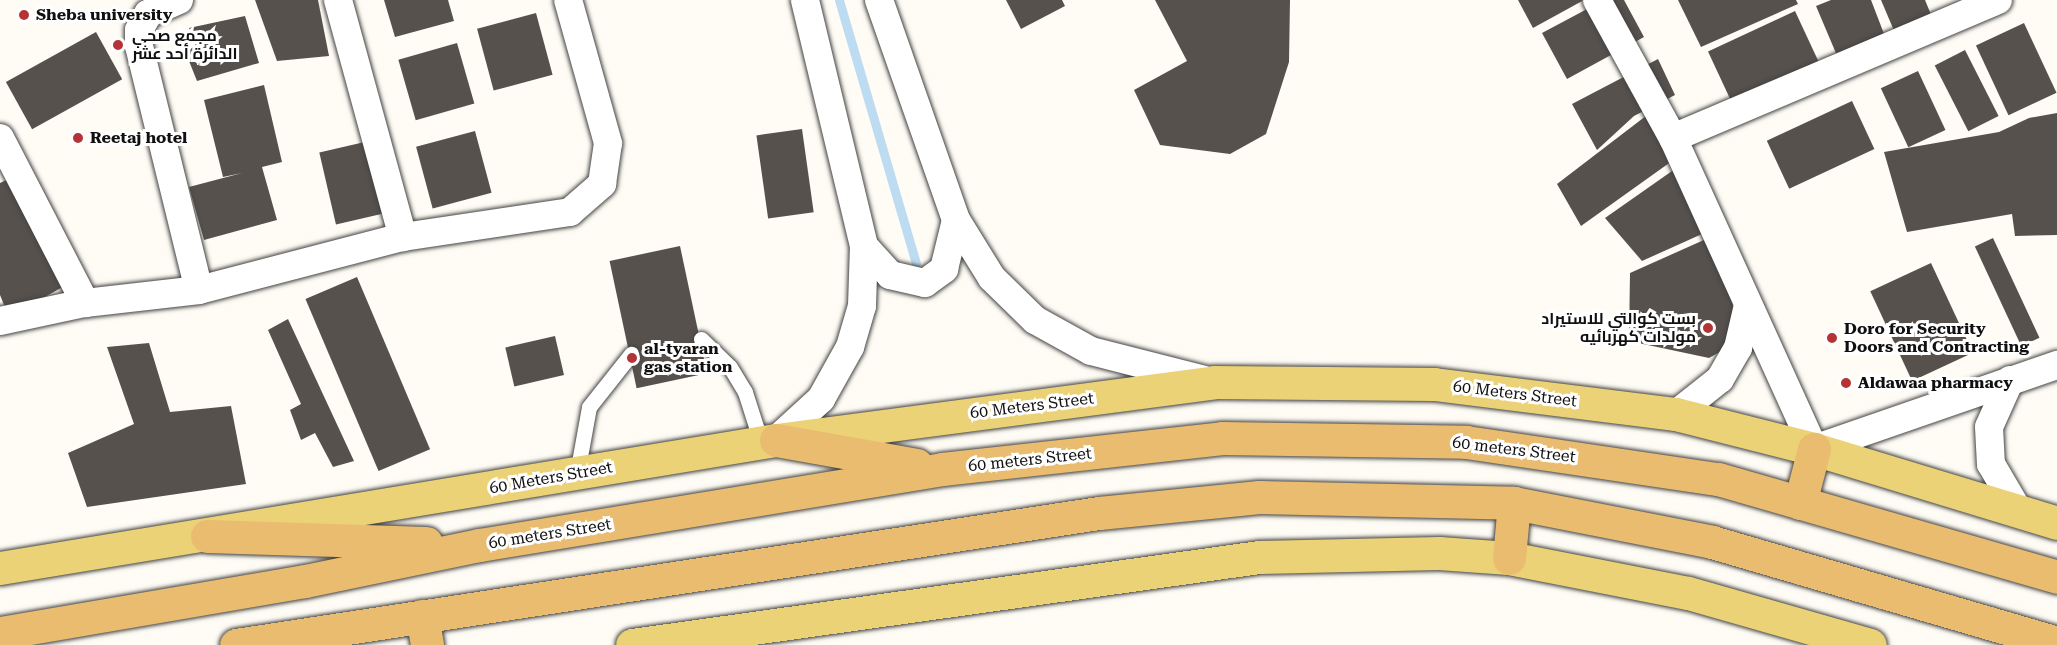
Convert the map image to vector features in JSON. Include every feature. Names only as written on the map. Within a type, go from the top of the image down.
[{"type":"highway","name":"60 meters Street","points":[[0,633],[479,545],[942,469],[1222,438],[1466,442],[1718,479],[2057,577]]},
{"type":"highway","points":[[769,441],[942,469]]},
{"type":"highway","points":[[1800,503],[1814,449]]},
{"type":"highway","points":[[236,645],[424,631],[1099,513],[1259,497],[1514,503],[1712,542],[2057,643]]},
{"type":"highway","points":[[1509,558],[1514,503]]},
{"type":"highway","points":[[207,536],[479,545]]},
{"type":"main road","name":"60 Meters Street","points":[[0,568],[207,536],[769,441],[1214,382],[1434,384],[1676,414],[1814,449],[2057,523]]},
{"type":"main road","points":[[632,645],[1259,557],[1439,553],[1509,558],[1688,593],[1870,645]]},
{"type":"street","points":[[178,0],[148,14],[139,30],[139,46],[199,290]]},
{"type":"street","points":[[338,0],[403,237]]},
{"type":"street","points":[[0,321],[85,303],[199,290],[403,237],[570,212],[602,184],[608,143],[568,0]]},
{"type":"street","points":[[769,441],[820,399],[850,347],[862,306],[864,246],[805,0]]},
{"type":"street","points":[[879,0],[956,220],[992,278],[1035,320],[1091,351],[1214,382]]},
{"type":"street","points":[[1596,0],[1673,138],[1814,449],[2057,365]]},
{"type":"street","points":[[1673,138],[1998,0]]},
{"type":"street","points":[[0,138],[85,303]]},
{"type":"street","points":[[864,246],[890,275],[925,283],[944,269],[956,220]]},
{"type":"street","points":[[1676,414],[1720,379],[1738,348],[1748,305]]},
{"type":"street","points":[[2010,380],[1989,427],[1991,464],[2019,513]]},
{"type":"lane","points":[[701,339],[730,367],[746,392],[769,441]]},
{"type":"lane","points":[[577,473],[589,407],[631,354]]},
{"type":"building","points":[[255,0],[318,0],[329,56],[277,61]]},
{"type":"building","points":[[384,0],[448,0],[454,21],[395,37]]},
{"type":"building","points":[[1006,0],[1062,0],[1065,6],[1021,29]]},
{"type":"building","points":[[1155,0],[1290,0],[1289,62],[1266,134],[1230,154],[1160,145],[1134,90],[1187,61]]},
{"type":"building","points":[[1518,0],[1584,0],[1533,28]]},
{"type":"building","points":[[1604,0],[1624,0],[1644,37],[1567,79],[1542,33]]},
{"type":"building","points":[[1678,0],[1796,0],[1798,4],[1701,47]]},
{"type":"building","points":[[1831,0],[1871,0],[1886,39],[1838,58],[1816,6]]},
{"type":"building","points":[[1881,0],[1925,0],[1932,17],[1895,33]]},
{"type":"building","points":[[1795,11],[1819,62],[1732,102],[1708,52]]},
{"type":"building","points":[[536,13],[553,75],[494,91],[477,29]]},
{"type":"building","points":[[245,16],[259,63],[197,81],[185,51],[196,46],[189,28]]},
{"type":"building","points":[[2024,23],[2057,93],[2009,115],[1976,45]]},
{"type":"building","points":[[96,32],[122,79],[32,129],[6,82]]},
{"type":"building","points":[[457,43],[474,104],[416,120],[398,60]]},
{"type":"building","points":[[1965,50],[1999,116],[1968,131],[1935,65]]},
{"type":"building","points":[[1658,59],[1675,95],[1634,116],[1597,150],[1572,104]]},
{"type":"building","points":[[1918,71],[1945,130],[1908,147],[1881,88]]},
{"type":"building","points":[[264,85],[282,162],[262,167],[277,220],[204,240],[189,187],[242,173],[223,177],[204,100]]},
{"type":"building","points":[[1852,101],[1874,149],[1789,189],[1767,141]]},
{"type":"building","points":[[1655,109],[1679,156],[1581,226],[1557,184]]},
{"type":"building","points":[[2057,113],[2057,235],[2015,236],[2012,214],[1907,232],[1884,152],[1999,132],[2029,118]]},
{"type":"building","points":[[802,129],[814,212],[768,219],[756,135]]},
{"type":"building","points":[[475,131],[492,193],[433,209],[416,147]]},
{"type":"building","points":[[369,141],[386,213],[336,225],[319,152]]},
{"type":"building","points":[[1682,164],[1722,225],[1642,261],[1605,218]]},
{"type":"building","points":[[13,177],[68,284],[9,317],[0,295],[0,183]]},
{"type":"building","points":[[1724,231],[1738,342],[1709,358],[1629,341],[1630,273]]},
{"type":"building","points":[[1993,238],[2039,338],[2021,346],[1975,246]]},
{"type":"building","points":[[680,246],[707,373],[637,388],[610,261]]},
{"type":"building","points":[[1931,263],[1973,353],[1912,381],[1870,291]]},
{"type":"building","points":[[357,277],[430,449],[379,471],[305,299]]},
{"type":"building","points":[[288,319],[354,461],[333,467],[315,433],[301,440],[290,410],[301,404],[268,330]]},
{"type":"building","points":[[555,336],[564,375],[514,386],[505,347]]},
{"type":"building","points":[[149,343],[170,412],[231,406],[246,484],[87,507],[68,453],[134,424],[107,347]]},
{"type":"waterway","points":[[839,0],[916,263]]},
{"type":"place","name":"Sheba university","points":[[24,15]]},
{"type":"place","name":"مجمع صحي الدائرة أحد عشر","points":[[118,45]]},
{"type":"place","name":"Reetaj hotel","points":[[78,138]]},
{"type":"place","name":"بست كوالتي للاستيراد مولدات كهربائيه","points":[[1708,328]]},
{"type":"place","name":"Doro for Security Doors and Contracting","points":[[1832,338]]},
{"type":"place","name":"al-tyaran gas station","points":[[632,358]]},
{"type":"place","name":"Aldawaa pharmacy","points":[[1846,383]]}]
